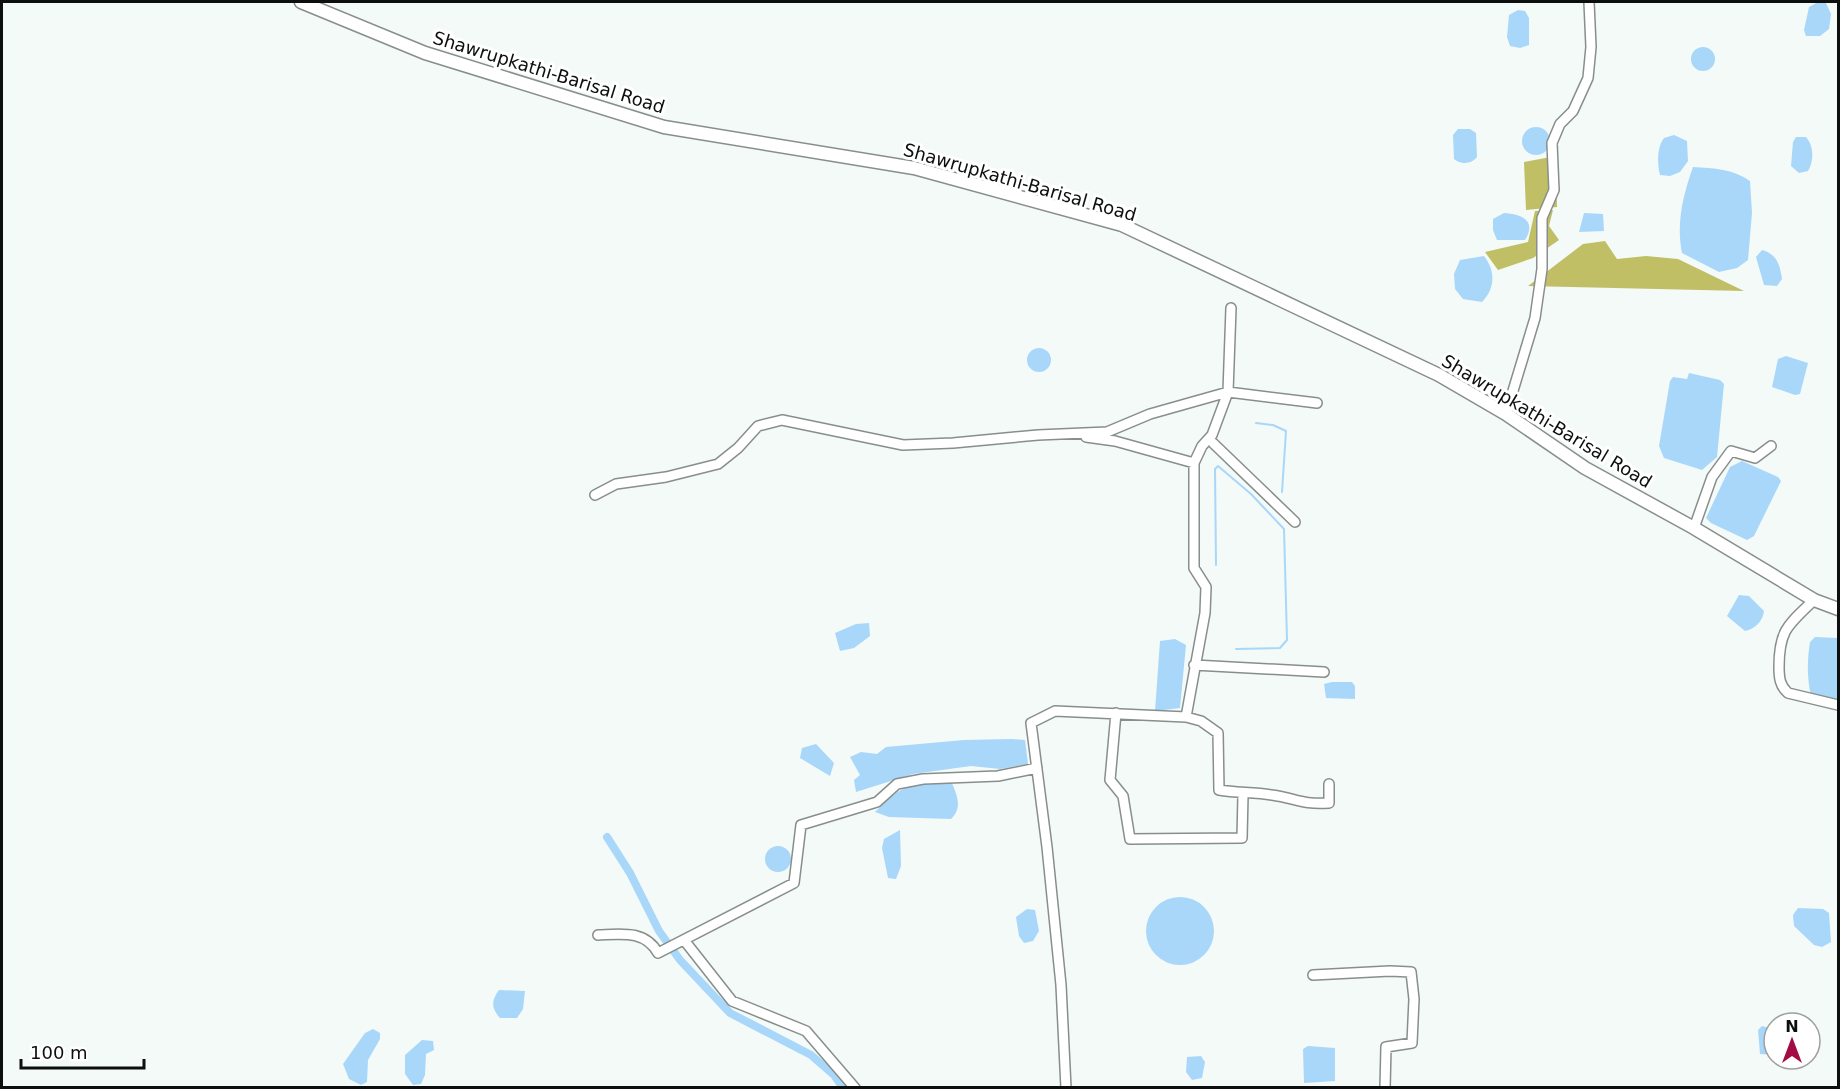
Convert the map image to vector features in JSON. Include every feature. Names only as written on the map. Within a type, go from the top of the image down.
[{"type":"main road","name":"Shawrupkathi-Barisal Road","points":[[301,2],[425,53],[664,128],[914,168],[1122,225],[1439,375],[1506,414],[1585,468],[1694,528],[1814,600],[1839,609]]},
{"type":"street","points":[[1506,414],[1535,318],[1542,269],[1542,218],[1554,190],[1552,143],[1560,124],[1573,111],[1588,78],[1591,47],[1589,2]]},
{"type":"street","points":[[1186,717],[1205,613],[1206,587],[1194,568],[1194,463],[1202,446],[1212,435],[1228,393],[1231,308]]},
{"type":"street","points":[[595,495],[616,484],[666,477],[718,464],[738,448],[758,426],[782,420],[903,445],[1107,432],[1150,414],[1228,393],[1317,403]]},
{"type":"street","points":[[1069,435],[1115,441],[1194,463]]},
{"type":"street","points":[[1213,443],[1295,522]]},
{"type":"street","points":[[1694,528],[1712,477],[1731,451],[1755,458],[1771,446]]},
{"type":"street","points":[[1814,600],[1786,627],[1779,643],[1779,678],[1782,688],[1788,693],[1839,705]]},
{"type":"street","points":[[1194,665],[1324,672]]},
{"type":"street","points":[[1066,1088],[1061,985],[1030,723],[1055,711],[1186,717],[1201,721],[1218,733],[1219,790],[1242,795],[1252,792],[1278,796],[1306,804],[1329,803],[1329,784]]},
{"type":"street","points":[[1116,713],[1110,780],[1123,796],[1130,840],[1242,838],[1242,795]]},
{"type":"street","points":[[598,935],[632,934],[652,941],[658,953],[794,883],[801,825],[877,802],[897,784],[923,779],[998,776],[1037,768]]},
{"type":"street","points":[[683,941],[732,1001],[806,1031],[855,1088]]},
{"type":"street","points":[[1313,975],[1411,972],[1414,999],[1412,1043],[1386,1047],[1385,1088]]},
{"type":"shaded area","points":[[1556,156],[1557,207],[1526,210],[1524,162]]},
{"type":"shaded area","points":[[1553,210],[1549,226],[1559,240],[1533,258],[1498,270],[1485,252],[1528,242],[1535,211]]},
{"type":"shaded area","points":[[1605,241],[1617,259],[1646,256],[1678,259],[1744,291],[1528,286],[1583,244]]},
{"type":"water","points":[[1818,2],[1826,3],[1831,14],[1829,29],[1820,36],[1806,36],[1804,30],[1809,7]]},
{"type":"water","points":[[1518,10],[1525,11],[1529,18],[1529,45],[1520,48],[1510,46],[1507,37],[1509,15]]},
{"type":"water","points":[[1703,47],[1711,51],[1715,59],[1711,67],[1703,71],[1695,67],[1691,59],[1695,51]]},
{"type":"water","points":[[1536,127],[1546,131],[1550,141],[1546,151],[1536,155],[1526,151],[1522,141],[1526,131]]},
{"type":"water","points":[[1458,129],[1470,129],[1476,133],[1477,157],[1469,162],[1463,163],[1454,159],[1453,135]]},
{"type":"water","points":[[1674,135],[1687,141],[1688,161],[1680,172],[1670,176],[1660,175],[1658,161],[1660,146],[1664,138]]},
{"type":"water","points":[[1796,137],[1806,137],[1811,145],[1812,154],[1808,171],[1799,173],[1791,166],[1793,142]]},
{"type":"water","points":[[1693,167],[1730,172],[1750,181],[1752,213],[1748,260],[1737,268],[1719,272],[1682,253],[1680,231],[1682,210]]},
{"type":"water","points":[[1504,213],[1517,215],[1526,220],[1529,228],[1525,240],[1497,240],[1493,230],[1493,219]]},
{"type":"water","points":[[1584,213],[1603,214],[1604,231],[1579,232]]},
{"type":"water","points":[[1762,250],[1771,254],[1779,265],[1782,279],[1777,286],[1764,285],[1756,257]]},
{"type":"water","points":[[1484,256],[1491,268],[1492,286],[1482,302],[1463,299],[1455,289],[1454,274],[1460,260]]},
{"type":"water","points":[[1039,348],[1048,351],[1051,360],[1048,369],[1039,372],[1030,369],[1027,360],[1030,351]]},
{"type":"water","points":[[1786,356],[1808,363],[1800,394],[1795,395],[1772,387],[1778,359]]},
{"type":"water","points":[[1689,373],[1720,380],[1724,384],[1717,457],[1702,470],[1664,458],[1659,446],[1670,381],[1673,377],[1687,379]]},
{"type":"water","points":[[1742,461],[1778,477],[1781,481],[1754,536],[1747,540],[1711,523],[1706,518],[1730,467]]},
{"type":"water","points":[[1739,595],[1749,596],[1764,611],[1758,624],[1745,631],[1727,616]]},
{"type":"water","points":[[869,623],[870,636],[854,648],[840,651],[835,633],[856,624]]},
{"type":"water","points":[[1815,637],[1838,638],[1838,700],[1811,696],[1808,656],[1810,642]]},
{"type":"water","points":[[1175,639],[1186,645],[1180,708],[1155,711],[1160,641]]},
{"type":"water","points":[[1352,682],[1355,686],[1355,699],[1326,698],[1324,684]]},
{"type":"water","points":[[964,740],[1025,740],[1028,764],[1000,769],[971,766],[913,774],[856,792],[854,780],[860,775],[850,757],[861,752],[877,754],[886,747]]},
{"type":"water","points":[[816,744],[834,763],[830,776],[800,758],[802,748]]},
{"type":"water","points":[[951,781],[958,805],[951,819],[889,817],[875,812],[893,795],[909,786]]},
{"type":"water","points":[[900,830],[901,866],[896,879],[888,878],[882,848],[884,839]]},
{"type":"water","points":[[778,846],[787,850],[791,859],[787,868],[778,872],[769,868],[765,859],[769,850]]},
{"type":"water","points":[[1173,897],[1187,897],[1199,902],[1209,912],[1214,931],[1209,950],[1199,960],[1187,965],[1173,965],[1161,960],[1151,950],[1146,938],[1146,924],[1151,912],[1161,902]]},
{"type":"water","points":[[1798,908],[1823,909],[1829,913],[1831,942],[1822,947],[1814,945],[1794,926],[1793,915]]},
{"type":"water","points":[[1027,909],[1035,910],[1039,931],[1033,941],[1024,943],[1019,936],[1016,917]]},
{"type":"water","points":[[499,990],[525,991],[523,1009],[517,1018],[500,1018],[497,1014],[493,1004]]},
{"type":"water","points":[[1762,1026],[1762,1054],[1760,1054],[1758,1030]]},
{"type":"water","points":[[373,1029],[380,1033],[380,1039],[368,1060],[367,1082],[361,1085],[349,1079],[343,1064],[365,1033]]},
{"type":"water","points":[[422,1040],[433,1041],[434,1050],[426,1054],[425,1075],[421,1084],[413,1085],[405,1074],[405,1055]]},
{"type":"water","points":[[1308,1046],[1335,1048],[1335,1081],[1304,1083],[1303,1049]]},
{"type":"water","points":[[1201,1056],[1205,1062],[1202,1078],[1192,1080],[1186,1072],[1187,1057]]},
{"type":"waterway","points":[[1256,423],[1273,425],[1286,431],[1282,492]]},
{"type":"waterway","points":[[1216,565],[1215,469],[1218,466],[1251,494],[1284,529],[1287,640],[1280,648],[1236,649]]},
{"type":"waterway","points":[[607,837],[630,873],[659,931],[680,960],[730,1013],[811,1055],[834,1075],[843,1088]]}]
